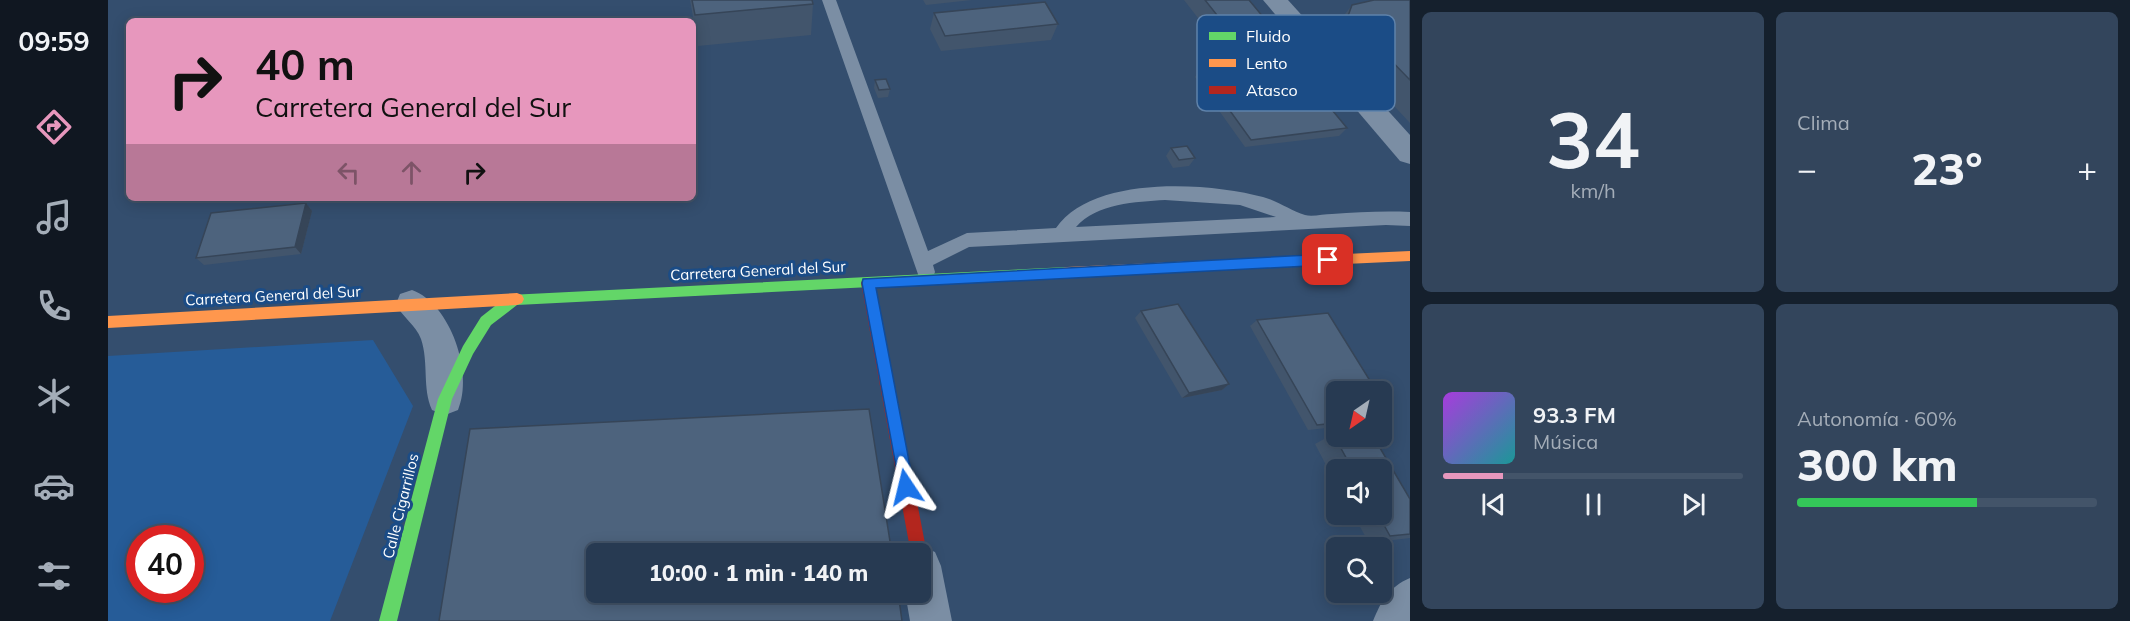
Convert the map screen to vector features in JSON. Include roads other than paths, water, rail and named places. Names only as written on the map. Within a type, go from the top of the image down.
[{"type":"main road","name":"Carretera General del Sur","points":[[108,322],[412,304],[1410,255]]},
{"type":"main road","points":[[868,283],[917,543]]},
{"type":"main road","name":"Calle Cigarrillos","points":[[388,621],[445,399],[468,350],[486,321],[514,299]]},
{"type":"street","points":[[1275,0],[1288,15]]},
{"type":"street","points":[[1372,111],[1410,154]]},
{"type":"street","points":[[412,304],[426,316],[441,346],[445,399]]},
{"type":"street","points":[[1394,621],[1410,599]]},
{"type":"street","points":[[928,603],[931,621]]},
{"type":"lane","points":[[829,0],[929,280]]},
{"type":"lane","points":[[1061,235],[1075,217],[1113,199],[1160,194],[1209,194],[1261,203],[1304,222]]},
{"type":"lane","points":[[922,262],[967,240],[1386,218],[1410,219]]}]
